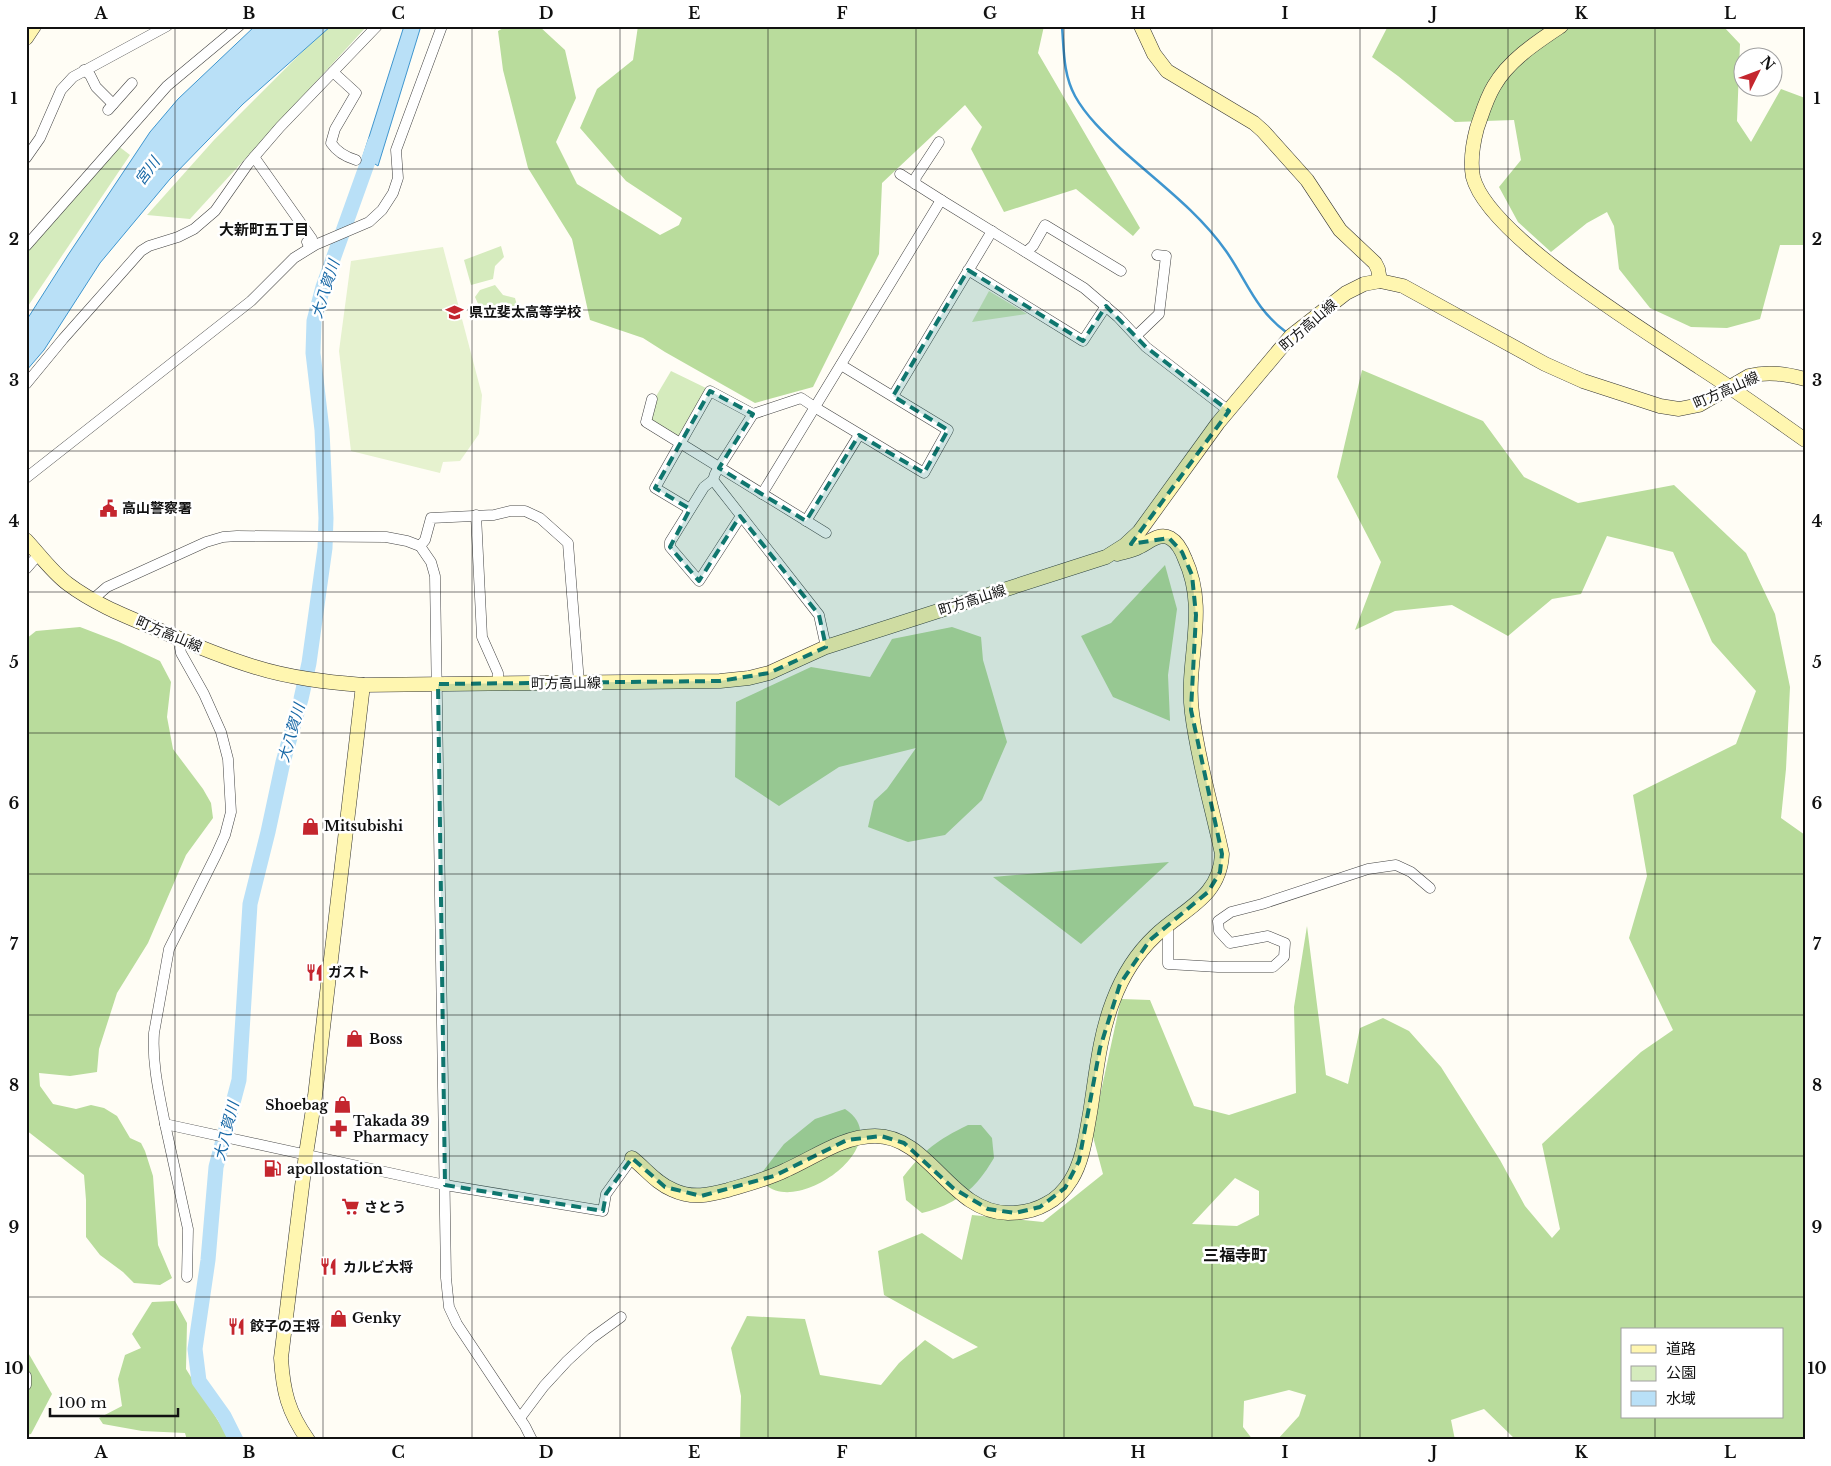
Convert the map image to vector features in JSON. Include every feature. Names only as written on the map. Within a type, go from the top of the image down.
[{"type":"street","points":[[26,38],[34,26]]},
{"type":"street","points":[[26,158],[40,138],[61,90],[73,77],[168,26]]},
{"type":"street","points":[[26,246],[167,86],[239,26]]},
{"type":"street","points":[[26,384],[141,251],[149,246],[178,237],[194,229],[215,211],[254,157],[280,126],[378,26]]},
{"type":"street","points":[[26,478],[250,301],[294,258],[312,246],[364,225],[382,210],[393,193],[398,178],[396,150],[442,26]]},
{"type":"street","points":[[1141,26],[1154,54],[1167,71],[1254,123],[1263,131],[1307,180],[1340,230],[1375,263],[1380,281]]},
{"type":"street","points":[[1561,26],[1537,42],[1504,72],[1494,86],[1485,104],[1475,136],[1472,156],[1473,176],[1479,190],[1492,208],[1518,236],[1573,282],[1805,440]]},
{"type":"street","points":[[84,70],[90,75],[110,107],[132,83]]},
{"type":"street","points":[[333,72],[356,93],[335,129],[331,143],[334,148],[346,157],[356,160]]},
{"type":"street","points":[[914,184],[916,177],[939,142]]},
{"type":"street","points":[[254,157],[312,239],[306,242],[312,246]]},
{"type":"street","points":[[900,174],[1084,288],[1106,306],[1146,347],[1229,411]]},
{"type":"street","points":[[762,494],[941,200]]},
{"type":"street","points":[[1026,252],[1033,246],[1045,225],[1121,271]]},
{"type":"street","points":[[893,396],[992,231]]},
{"type":"street","points":[[1136,336],[1159,314],[1166,256],[1157,255]]},
{"type":"street","points":[[968,270],[1083,341],[1106,306]]},
{"type":"street","name":"町方高山線","points":[[26,540],[68,583],[92,600],[115,612],[226,658],[281,674],[328,683],[363,685],[711,682],[749,678],[769,673],[826,648],[1106,557],[1125,545],[1144,525],[1218,423],[1291,336],[1346,293],[1364,284],[1380,281],[1403,286],[1545,364],[1643,402],[1670,408],[1699,405],[1749,376],[1758,374],[1776,374],[1805,379]]},
{"type":"street","points":[[741,516],[699,582],[670,547],[670,542],[704,487],[713,480],[753,414],[801,398],[924,474],[948,430],[841,365]]},
{"type":"street","points":[[690,509],[655,488],[710,390],[753,414]]},
{"type":"street","points":[[652,399],[646,422],[826,533]]},
{"type":"street","points":[[806,521],[859,435]]},
{"type":"street","points":[[713,480],[819,615],[826,648]]},
{"type":"street","points":[[420,546],[425,540],[431,518],[494,514],[510,511],[525,511],[540,518],[568,543],[579,683]]},
{"type":"street","points":[[476,515],[482,637],[498,673],[498,684]]},
{"type":"street","points":[[92,600],[107,587],[215,539],[238,536],[386,537],[407,541],[420,546],[431,562],[436,576],[446,1278],[449,1307],[463,1335],[520,1418],[531,1439]]},
{"type":"street","points":[[165,1124],[445,1185],[603,1211],[606,1194],[632,1158],[665,1187],[684,1194],[701,1196],[774,1176],[847,1140],[865,1136],[881,1136],[904,1143],[926,1160],[953,1188],[977,1204],[994,1211],[1007,1213],[1023,1212],[1040,1207],[1053,1200],[1072,1179],[1080,1161],[1086,1138],[1100,1048],[1108,1016],[1118,989],[1132,963],[1143,949],[1168,924],[1208,892],[1217,879],[1222,854],[1203,773],[1191,710],[1196,615],[1192,575],[1176,542],[1164,536],[1137,548],[1106,557]]},
{"type":"street","points":[[26,569],[39,554]]},
{"type":"street","points":[[178,638],[185,661],[204,694],[221,732],[228,759],[231,803],[229,821],[216,855],[169,949],[154,1033],[154,1069],[188,1229],[187,1277]]},
{"type":"street","points":[[308,1440],[296,1422],[287,1403],[282,1382],[281,1358],[315,1096],[363,685]]},
{"type":"street","points":[[1168,924],[1168,964],[1218,967],[1273,967],[1284,957],[1285,943],[1268,936],[1230,943],[1219,931],[1218,921],[1231,912],[1262,904],[1368,869],[1396,864],[1411,872],[1430,888]]},
{"type":"street","points":[[520,1418],[544,1386],[567,1361],[592,1338],[621,1317]]},
{"type":"street","points":[[26,1376],[26,1385]]},
{"type":"highlighted area","points":[[968,270],[1083,341],[1106,306],[1146,347],[1229,411],[1131,544],[1169,538],[1182,552],[1192,575],[1196,615],[1191,710],[1222,854],[1220,872],[1208,892],[1150,940],[1120,984],[1100,1048],[1079,1161],[1065,1188],[1040,1207],[1015,1213],[988,1209],[953,1188],[904,1143],[881,1136],[847,1140],[774,1176],[701,1196],[665,1187],[632,1158],[606,1194],[603,1211],[445,1185],[438,684],[720,681],[769,673],[826,647],[819,615],[740,516],[699,581],[670,547],[690,509],[655,488],[710,391],[753,414],[719,468],[806,521],[859,435],[924,473],[948,430],[893,396]]},
{"type":"green space","points":[[328,26],[367,26],[190,219],[147,215],[214,140]]},
{"type":"green space","points":[[507,26],[539,26],[565,50],[576,98],[556,142],[577,184],[660,235],[679,225],[682,218],[626,181],[580,128],[597,89],[633,60],[638,26],[1044,26],[1038,53],[1140,228],[1133,236],[1076,189],[1004,212],[971,149],[982,127],[965,105],[882,183],[879,254],[813,387],[755,403],[643,338],[590,320],[572,239],[528,168],[503,70],[498,31]]},
{"type":"green space","points":[[1388,26],[1723,26],[1740,44],[1740,48],[1734,48],[1734,98],[1738,98],[1737,121],[1751,142],[1776,98],[1784,98],[1784,90],[1805,98],[1805,245],[1780,245],[1760,319],[1727,328],[1691,327],[1650,308],[1619,269],[1614,226],[1607,212],[1587,223],[1551,252],[1518,222],[1499,187],[1521,160],[1514,120],[1455,122],[1372,57]]},
{"type":"green space","points":[[117,145],[130,155],[26,309],[26,250]]},
{"type":"green space","points":[[501,246],[504,257],[495,266],[493,279],[471,285],[464,260]]},
{"type":"green space","points":[[443,247],[482,395],[479,434],[460,461],[443,462],[440,473],[351,451],[339,351],[351,261]]},
{"type":"green space","points":[[495,285],[503,295],[515,298],[519,313],[504,318],[502,312],[484,317],[475,297],[480,290]]},
{"type":"green space","points":[[989,291],[1027,314],[972,322]]},
{"type":"green space","points":[[1362,370],[1483,421],[1524,477],[1578,503],[1674,485],[1746,553],[1775,614],[1790,687],[1786,769],[1781,818],[1805,835],[1805,1440],[1516,1440],[1484,1409],[1451,1420],[1455,1440],[1277,1440],[1299,1416],[1306,1395],[1289,1390],[1244,1401],[1243,1427],[1253,1440],[740,1440],[741,1396],[731,1348],[747,1316],[805,1319],[820,1375],[881,1385],[899,1363],[925,1340],[953,1359],[978,1347],[884,1295],[878,1251],[922,1233],[962,1260],[972,1215],[1043,1222],[1103,1174],[1092,1133],[1121,999],[1150,1000],[1194,1106],[1229,1115],[1296,1093],[1294,1007],[1307,926],[1326,1075],[1348,1084],[1360,1028],[1383,1018],[1409,1031],[1441,1067],[1500,1160],[1525,1206],[1552,1238],[1560,1229],[1542,1144],[1641,1052],[1673,1030],[1629,938],[1647,876],[1633,795],[1736,744],[1756,691],[1712,642],[1673,552],[1607,536],[1581,594],[1552,599],[1508,636],[1452,605],[1395,611],[1355,630],[1381,562],[1337,477]],"holes":[[[1235,1178],[1259,1191],[1259,1215],[1237,1226],[1192,1224]]]},
{"type":"green space","points":[[671,371],[706,388],[682,434],[676,438],[650,420],[655,398]]},
{"type":"green space","points":[[1165,565],[1177,609],[1168,675],[1170,721],[1113,697],[1081,636],[1111,623]]},
{"type":"green space","points":[[80,627],[160,661],[171,682],[167,717],[173,749],[203,789],[211,803],[213,818],[186,855],[148,943],[117,993],[99,1049],[97,1072],[70,1076],[39,1073],[40,1086],[53,1104],[76,1109],[91,1105],[104,1108],[117,1116],[130,1138],[141,1143],[153,1176],[158,1245],[172,1278],[160,1285],[134,1283],[100,1255],[86,1237],[84,1175],[26,1130],[26,639],[36,631]]},
{"type":"green space","points":[[952,627],[981,637],[983,660],[1007,742],[982,800],[945,835],[908,842],[868,827],[874,801],[887,789],[916,748],[839,767],[779,806],[735,777],[736,702],[811,667],[870,677],[892,639]]},
{"type":"green space","points":[[1169,862],[1081,944],[993,877]]},
{"type":"green space","points":[[845,1109],[858,1123],[860,1139],[852,1156],[838,1171],[820,1183],[800,1191],[781,1192],[764,1183],[760,1175],[784,1144],[815,1119]]},
{"type":"green space","points":[[968,1125],[981,1125],[992,1138],[994,1158],[980,1178],[966,1192],[945,1205],[922,1213],[906,1200],[903,1177],[932,1146]]},
{"type":"green space","points":[[175,1301],[187,1323],[186,1369],[230,1440],[187,1440],[185,1433],[142,1431],[103,1424],[99,1418],[122,1406],[118,1379],[125,1355],[141,1348],[132,1334],[152,1302]]},
{"type":"green space","points":[[26,1349],[52,1394],[31,1434],[26,1435]]},
{"type":"water","name":"宮川","points":[[255,26],[331,26],[243,104],[170,179],[100,263],[44,350],[26,371],[26,321],[68,255],[150,132],[178,99]]},
{"type":"water","points":[[404,26],[421,26],[378,166],[363,156]]},
{"type":"waterway","points":[[1062,26],[1068,79],[1075,96],[1084,110],[1114,142],[1189,209],[1215,236],[1266,314],[1286,332]]},
{"type":"waterway","name":"大八賀川","points":[[236,1440],[224,1416],[199,1381],[195,1349],[208,1260],[216,1167],[239,1080],[250,904],[283,762],[309,663],[325,548],[326,518],[322,430],[313,353],[314,321],[323,287],[375,142]]},
{"type":"place","name":"県立斐太高等学校","points":[[455,312]]},
{"type":"place","name":"高山警察署","points":[[108,508]]},
{"type":"place","name":"Mitsubishi","points":[[310,826]]},
{"type":"place","name":"ガスト","points":[[314,972]]},
{"type":"place","name":"Boss","points":[[355,1039]]},
{"type":"place","name":"Shoebag","points":[[342,1105]]},
{"type":"place","name":"Takada 39 Pharmacy","points":[[339,1129]]},
{"type":"place","name":"apollostation","points":[[273,1169]]},
{"type":"place","name":"さとう","points":[[350,1207]]},
{"type":"place","name":"カルビ大将","points":[[329,1267]]},
{"type":"place","name":"Genky","points":[[338,1318]]},
{"type":"place","name":"餃子の王将","points":[[236,1326]]},
{"type":"district","name":"大新町五丁目","points":[[264,229]]},
{"type":"district","name":"三福寺町","points":[[1235,1255]]}]
